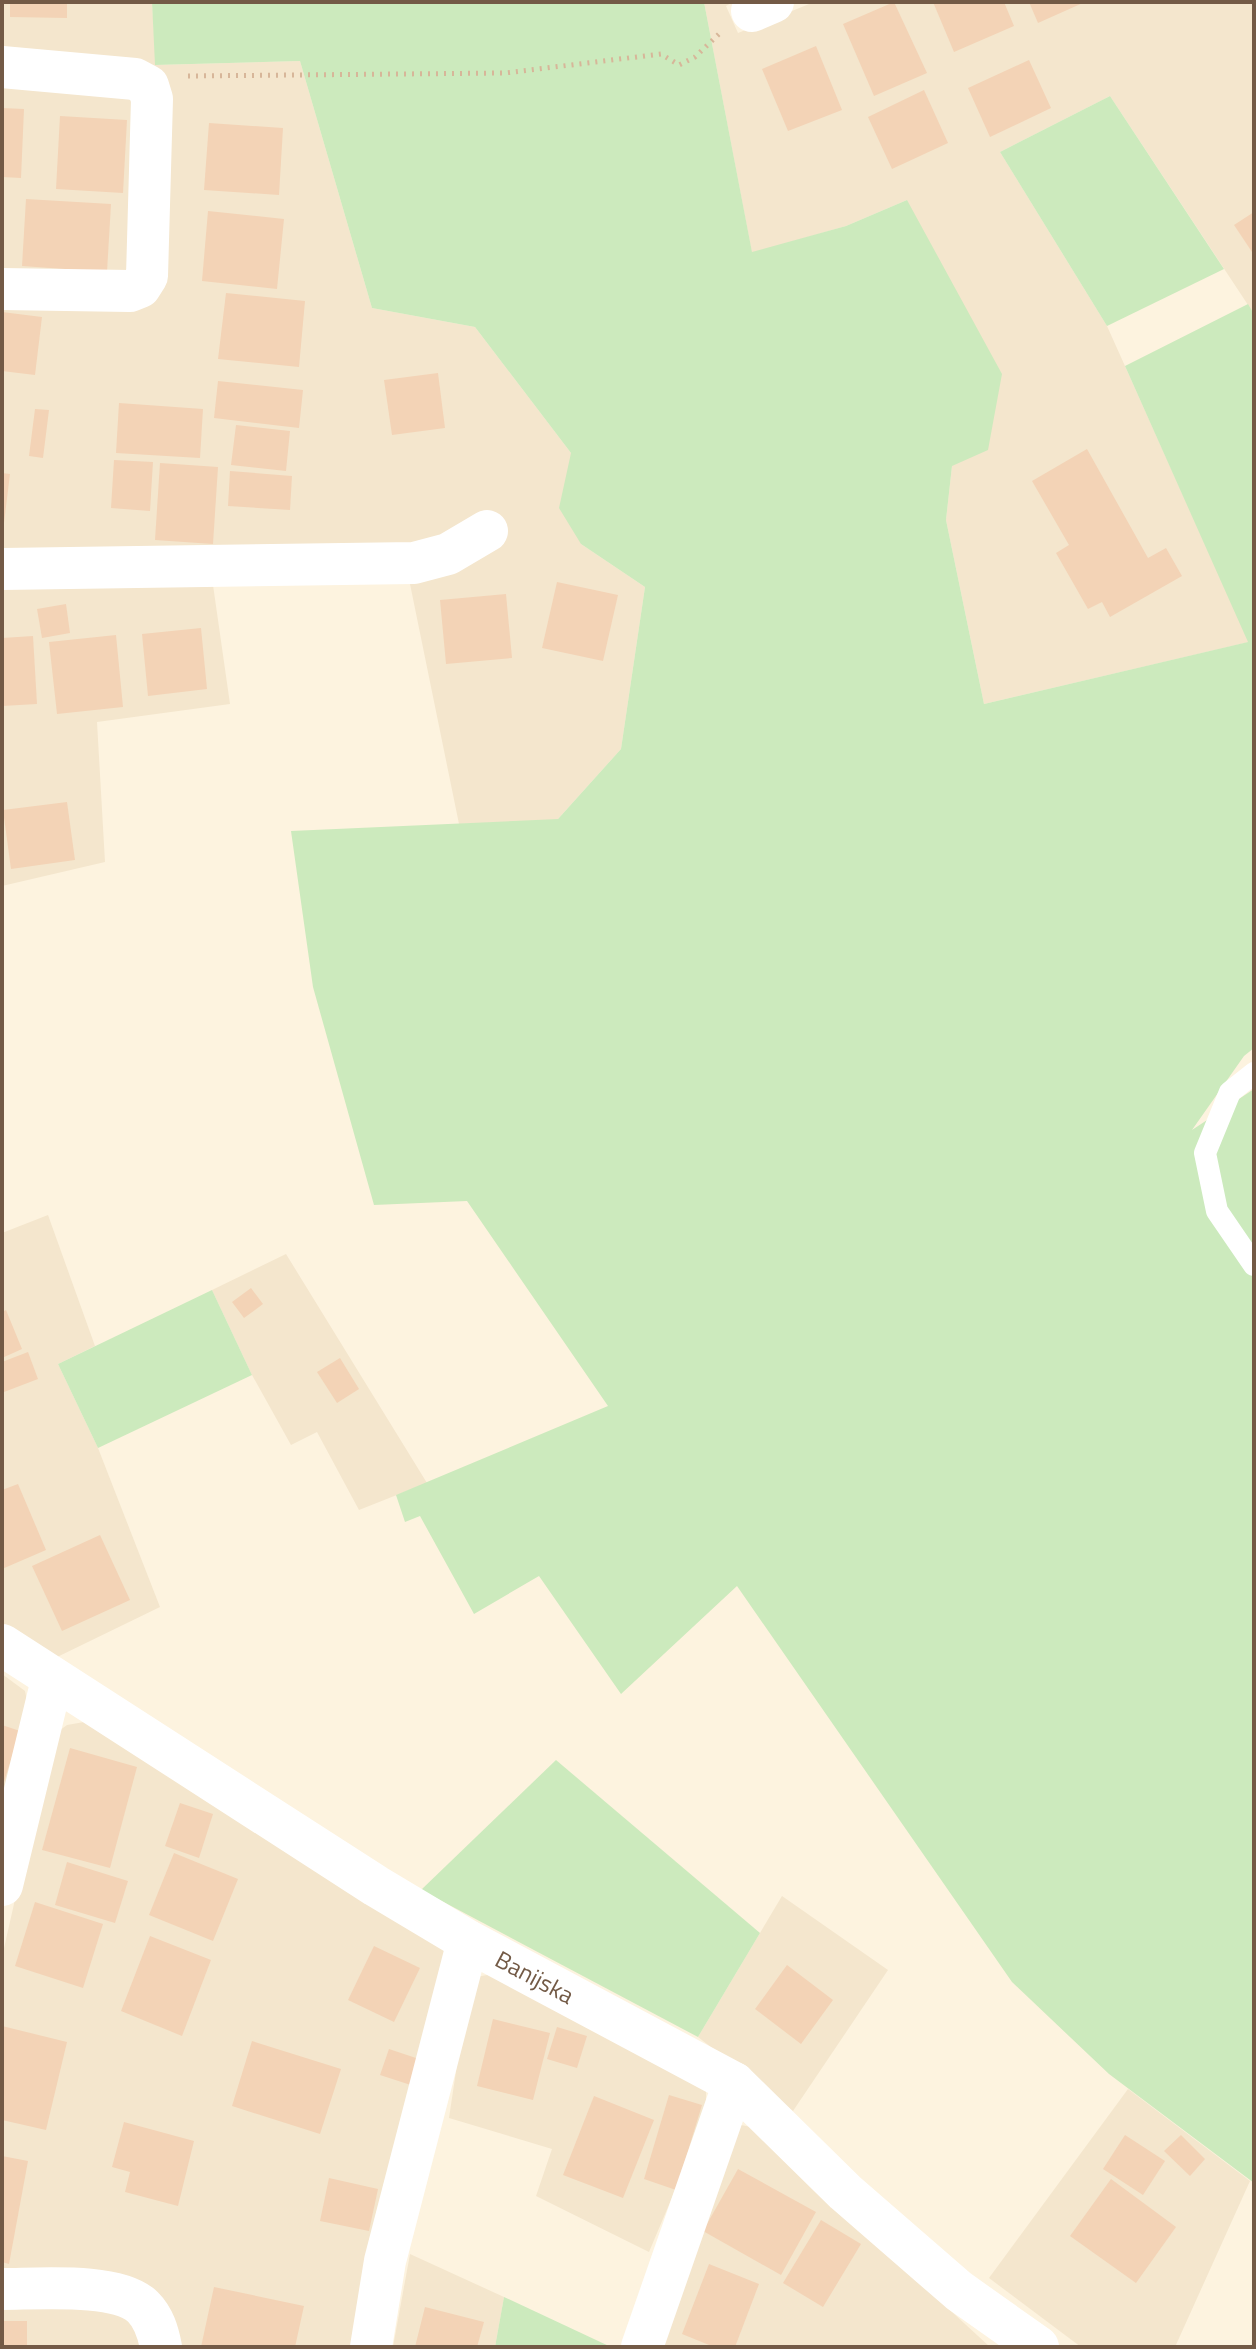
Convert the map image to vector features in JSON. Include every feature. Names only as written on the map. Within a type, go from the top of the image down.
[{"type":"street","points":[[2,67],[135,79],[148,86],[152,99],[147,276],[140,287],[130,291],[2,289]]},
{"type":"street","points":[[2,569],[414,563],[448,554],[487,531]]},
{"type":"street","name":"Banijska","points":[[2,1645],[52,1680],[468,1941],[734,2083],[845,2192],[959,2291],[1038,2347]]},
{"type":"street","points":[[2,1885],[52,1680]]},
{"type":"street","points":[[371,2347],[385,2261],[468,1941]]},
{"type":"street","points":[[642,2347],[734,2083]]},
{"type":"street","points":[[2,2289],[100,2291],[135,2300],[156,2327],[161,2347]]},
{"type":"lane","points":[[1254,1073],[1230,1092],[1205,1153],[1217,1211],[1254,1265]]},
{"type":"path","points":[[148,86],[182,77],[505,73],[661,54],[679,65],[695,57],[726,27],[763,7]]},
{"type":"shaded area","points":[[2,2],[152,2],[156,65],[300,61],[372,308],[475,327],[571,453],[581,544],[645,587],[621,749],[557,820],[459,824],[410,584],[463,564],[507,537],[493,516],[444,543],[2,553],[2,301],[124,303],[167,99],[2,54]]},
{"type":"shaded area","points":[[704,2],[733,2],[726,6],[738,33],[814,2],[1254,2],[1254,314],[1110,96],[1000,152],[1107,326],[1249,642],[984,704],[946,520],[952,466],[907,200],[846,226],[752,253]]},
{"type":"shaded area","points":[[2,82],[133,99],[135,273],[2,279]]},
{"type":"shaded area","points":[[213,585],[230,704],[97,722],[105,862],[2,886],[2,589]]},
{"type":"shaded area","points":[[48,1215],[95,1346],[58,1364],[98,1448],[160,1607],[51,1660],[2,1624],[2,1233]]},
{"type":"shaded area","points":[[286,1254],[427,1483],[359,1510],[317,1432],[291,1445],[252,1375],[212,1290]]},
{"type":"shaded area","points":[[2,1674],[25,1691],[27,1701],[2,1812]]},
{"type":"shaded area","points":[[84,1722],[445,1949],[359,2347],[179,2347],[171,2311],[159,2294],[2,2274],[2,1957],[52,1736],[67,1725]]},
{"type":"shaded area","points":[[782,1896],[888,1970],[793,2111],[698,2037]]},
{"type":"shaded area","points":[[493,1974],[706,2085],[706,2117],[649,2252],[536,2196],[552,2149],[449,2118],[470,1978]]},
{"type":"shaded area","points":[[1128,2089],[1250,2181],[1175,2347],[1081,2347],[989,2278]]},
{"type":"shaded area","points":[[736,2124],[751,2127],[990,2347],[651,2347]]},
{"type":"shaded area","points":[[410,2254],[504,2297],[495,2347],[393,2347]]},
{"type":"shaded area","points":[[2,2300],[101,2307],[126,2315],[147,2347],[2,2347]]},
{"type":"green space","points":[[152,2],[704,2],[752,252],[846,226],[907,200],[1002,374],[988,450],[952,466],[946,520],[984,704],[1248,642],[1125,366],[1248,304],[1254,314],[1254,1048],[1244,1056],[1192,1130],[1254,1089],[1254,2183],[1109,2074],[1012,1982],[737,1586],[621,1694],[539,1576],[474,1614],[420,1516],[405,1522],[396,1495],[608,1406],[467,1201],[374,1205],[313,987],[291,831],[558,819],[621,749],[645,587],[581,544],[559,508],[571,453],[475,327],[372,308],[300,61],[155,65]]},
{"type":"green space","points":[[1110,96],[1224,269],[1107,326],[1000,152]]},
{"type":"green space","points":[[212,1290],[252,1375],[98,1448],[58,1364]]},
{"type":"green space","points":[[556,1760],[760,1933],[698,2037],[421,1890]]},
{"type":"green space","points":[[504,2297],[611,2347],[495,2347]]},
{"type":"building","points":[[10,2],[67,2],[67,18],[10,17]]},
{"type":"building","points":[[894,2],[927,73],[874,96],[843,24]]},
{"type":"building","points":[[933,2],[1004,2],[1014,26],[954,52]]},
{"type":"building","points":[[1029,2],[1085,2],[1038,23]]},
{"type":"building","points":[[816,46],[842,110],[788,131],[762,69]]},
{"type":"building","points":[[1029,60],[1051,108],[990,137],[968,88]]},
{"type":"building","points":[[924,90],[948,143],[892,169],[868,117]]},
{"type":"building","points":[[2,108],[24,109],[21,178],[2,177]]},
{"type":"building","points":[[60,116],[127,120],[123,193],[56,189]]},
{"type":"building","points":[[209,123],[283,128],[279,195],[204,190]]},
{"type":"building","points":[[26,199],[111,204],[107,272],[22,266]]},
{"type":"building","points":[[208,211],[284,219],[277,289],[202,281]]},
{"type":"building","points":[[1254,212],[1254,255],[1234,225]]},
{"type":"building","points":[[226,293],[305,301],[299,367],[218,359]]},
{"type":"building","points":[[2,312],[42,317],[35,375],[2,371]]},
{"type":"building","points":[[438,373],[445,428],[392,435],[384,380]]},
{"type":"building","points":[[218,381],[303,390],[299,428],[214,418]]},
{"type":"building","points":[[119,403],[203,409],[200,458],[116,453]]},
{"type":"building","points":[[35,409],[49,410],[43,458],[29,456]]},
{"type":"building","points":[[236,425],[290,431],[286,471],[231,465]]},
{"type":"building","points":[[1087,449],[1148,558],[1166,548],[1182,576],[1110,617],[1102,602],[1088,609],[1056,553],[1069,545],[1032,481]]},
{"type":"building","points":[[114,460],[153,462],[150,511],[111,508]]},
{"type":"building","points":[[160,463],[218,467],[213,544],[155,540]]},
{"type":"building","points":[[230,471],[292,476],[290,510],[228,506]]},
{"type":"building","points":[[2,473],[10,474],[4,523],[2,523]]},
{"type":"building","points":[[557,582],[618,595],[603,661],[542,648]]},
{"type":"building","points":[[506,594],[512,658],[446,664],[440,600]]},
{"type":"building","points":[[66,604],[70,633],[42,638],[37,609]]},
{"type":"building","points":[[201,628],[207,689],[148,696],[142,634]]},
{"type":"building","points":[[116,635],[123,707],[57,714],[49,642]]},
{"type":"building","points":[[33,636],[37,704],[2,706],[2,638]]},
{"type":"building","points":[[67,802],[75,860],[11,869],[3,810]]},
{"type":"building","points":[[251,1288],[263,1304],[244,1318],[232,1302]]},
{"type":"building","points":[[6,1310],[22,1349],[2,1358],[2,1312]]},
{"type":"building","points":[[28,1352],[38,1379],[4,1392],[2,1362]]},
{"type":"building","points":[[340,1358],[359,1389],[337,1403],[317,1372]]},
{"type":"building","points":[[18,1484],[46,1550],[2,1569],[2,1490]]},
{"type":"building","points":[[100,1535],[130,1600],[62,1631],[32,1566]]},
{"type":"building","points":[[2,1725],[20,1731],[3,1785],[2,1785]]},
{"type":"building","points":[[70,1748],[137,1767],[110,1868],[42,1850]]},
{"type":"building","points":[[180,1803],[213,1814],[199,1858],[165,1846]]},
{"type":"building","points":[[174,1853],[238,1879],[213,1941],[149,1915]]},
{"type":"building","points":[[67,1862],[128,1881],[115,1923],[55,1905]]},
{"type":"building","points":[[35,1902],[103,1924],[83,1988],[15,1966]]},
{"type":"building","points":[[150,1936],[211,1960],[182,2036],[121,2011]]},
{"type":"building","points":[[374,1946],[420,1968],[394,2022],[348,2000]]},
{"type":"building","points":[[787,1965],[833,2000],[801,2044],[755,2009]]},
{"type":"building","points":[[493,2019],[550,2033],[533,2100],[477,2086]]},
{"type":"building","points":[[2,2026],[67,2042],[46,2130],[2,2120]]},
{"type":"building","points":[[557,2027],[587,2036],[577,2068],[547,2059]]},
{"type":"building","points":[[252,2041],[341,2069],[320,2134],[232,2106]]},
{"type":"building","points":[[389,2049],[428,2062],[420,2088],[380,2075]]},
{"type":"building","points":[[669,2095],[702,2105],[676,2190],[644,2179]]},
{"type":"building","points":[[594,2096],[654,2120],[623,2198],[563,2175]]},
{"type":"building","points":[[124,2122],[194,2141],[178,2206],[125,2192],[130,2172],[112,2167]]},
{"type":"building","points":[[1125,2135],[1165,2161],[1143,2195],[1103,2169]]},
{"type":"building","points":[[1181,2135],[1205,2159],[1190,2176],[1164,2151]]},
{"type":"building","points":[[2,2156],[28,2161],[9,2264],[2,2262]]},
{"type":"building","points":[[738,2169],[816,2212],[781,2275],[703,2231]]},
{"type":"building","points":[[329,2178],[378,2189],[369,2231],[320,2221]]},
{"type":"building","points":[[1111,2179],[1176,2227],[1136,2283],[1070,2236]]},
{"type":"building","points":[[821,2220],[861,2244],[823,2307],[783,2283]]},
{"type":"building","points":[[709,2264],[759,2284],[735,2347],[714,2347],[682,2334]]},
{"type":"building","points":[[214,2287],[304,2306],[295,2347],[201,2347]]},
{"type":"building","points":[[425,2307],[484,2322],[477,2347],[415,2347]]},
{"type":"building","points":[[2,2321],[27,2321],[27,2347],[2,2347]]}]
